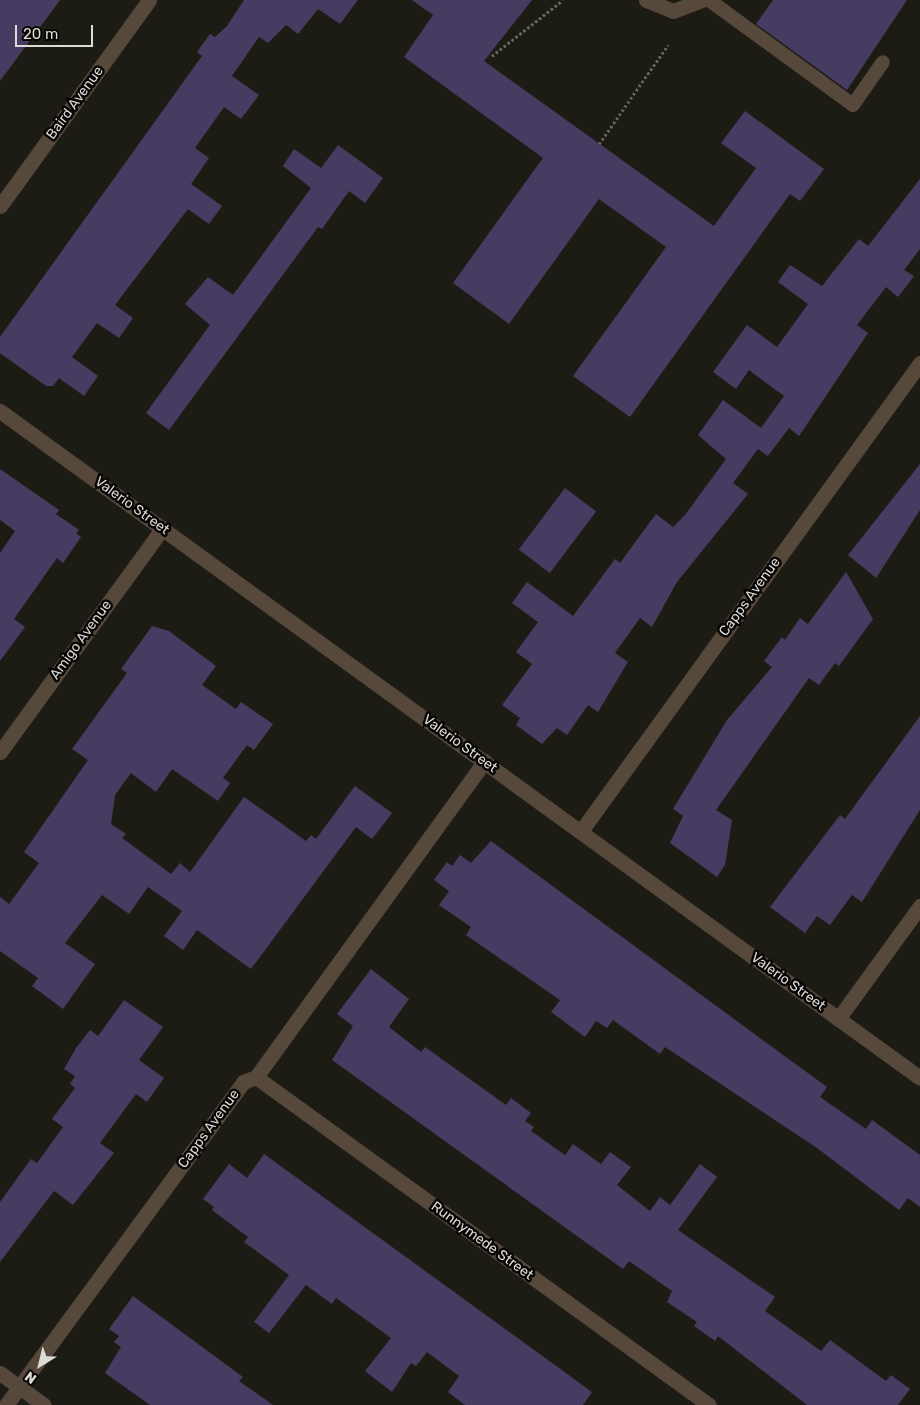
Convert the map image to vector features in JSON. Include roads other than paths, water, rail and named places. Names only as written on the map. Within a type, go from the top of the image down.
[{"type":"street","name":"Baird Avenue","points":[[0,206],[149,0]]},
{"type":"street","points":[[646,0],[673,11],[702,0]]},
{"type":"street","name":"Capps Avenue","points":[[581,831],[920,363]]},
{"type":"street","name":"Valerio Street","points":[[0,411],[920,1078]]},
{"type":"street","name":"Amigo Avenue","points":[[0,752],[163,528]]},
{"type":"street","name":"Capps Avenue","points":[[6,1405],[243,1082],[256,1077],[485,761]]},
{"type":"street","points":[[838,1019],[920,906]]},
{"type":"street","name":"Runnymede Street","points":[[256,1077],[709,1405]]},
{"type":"street","points":[[0,1373],[44,1405]]},
{"type":"lane","points":[[708,0],[853,105],[883,62]]}]
